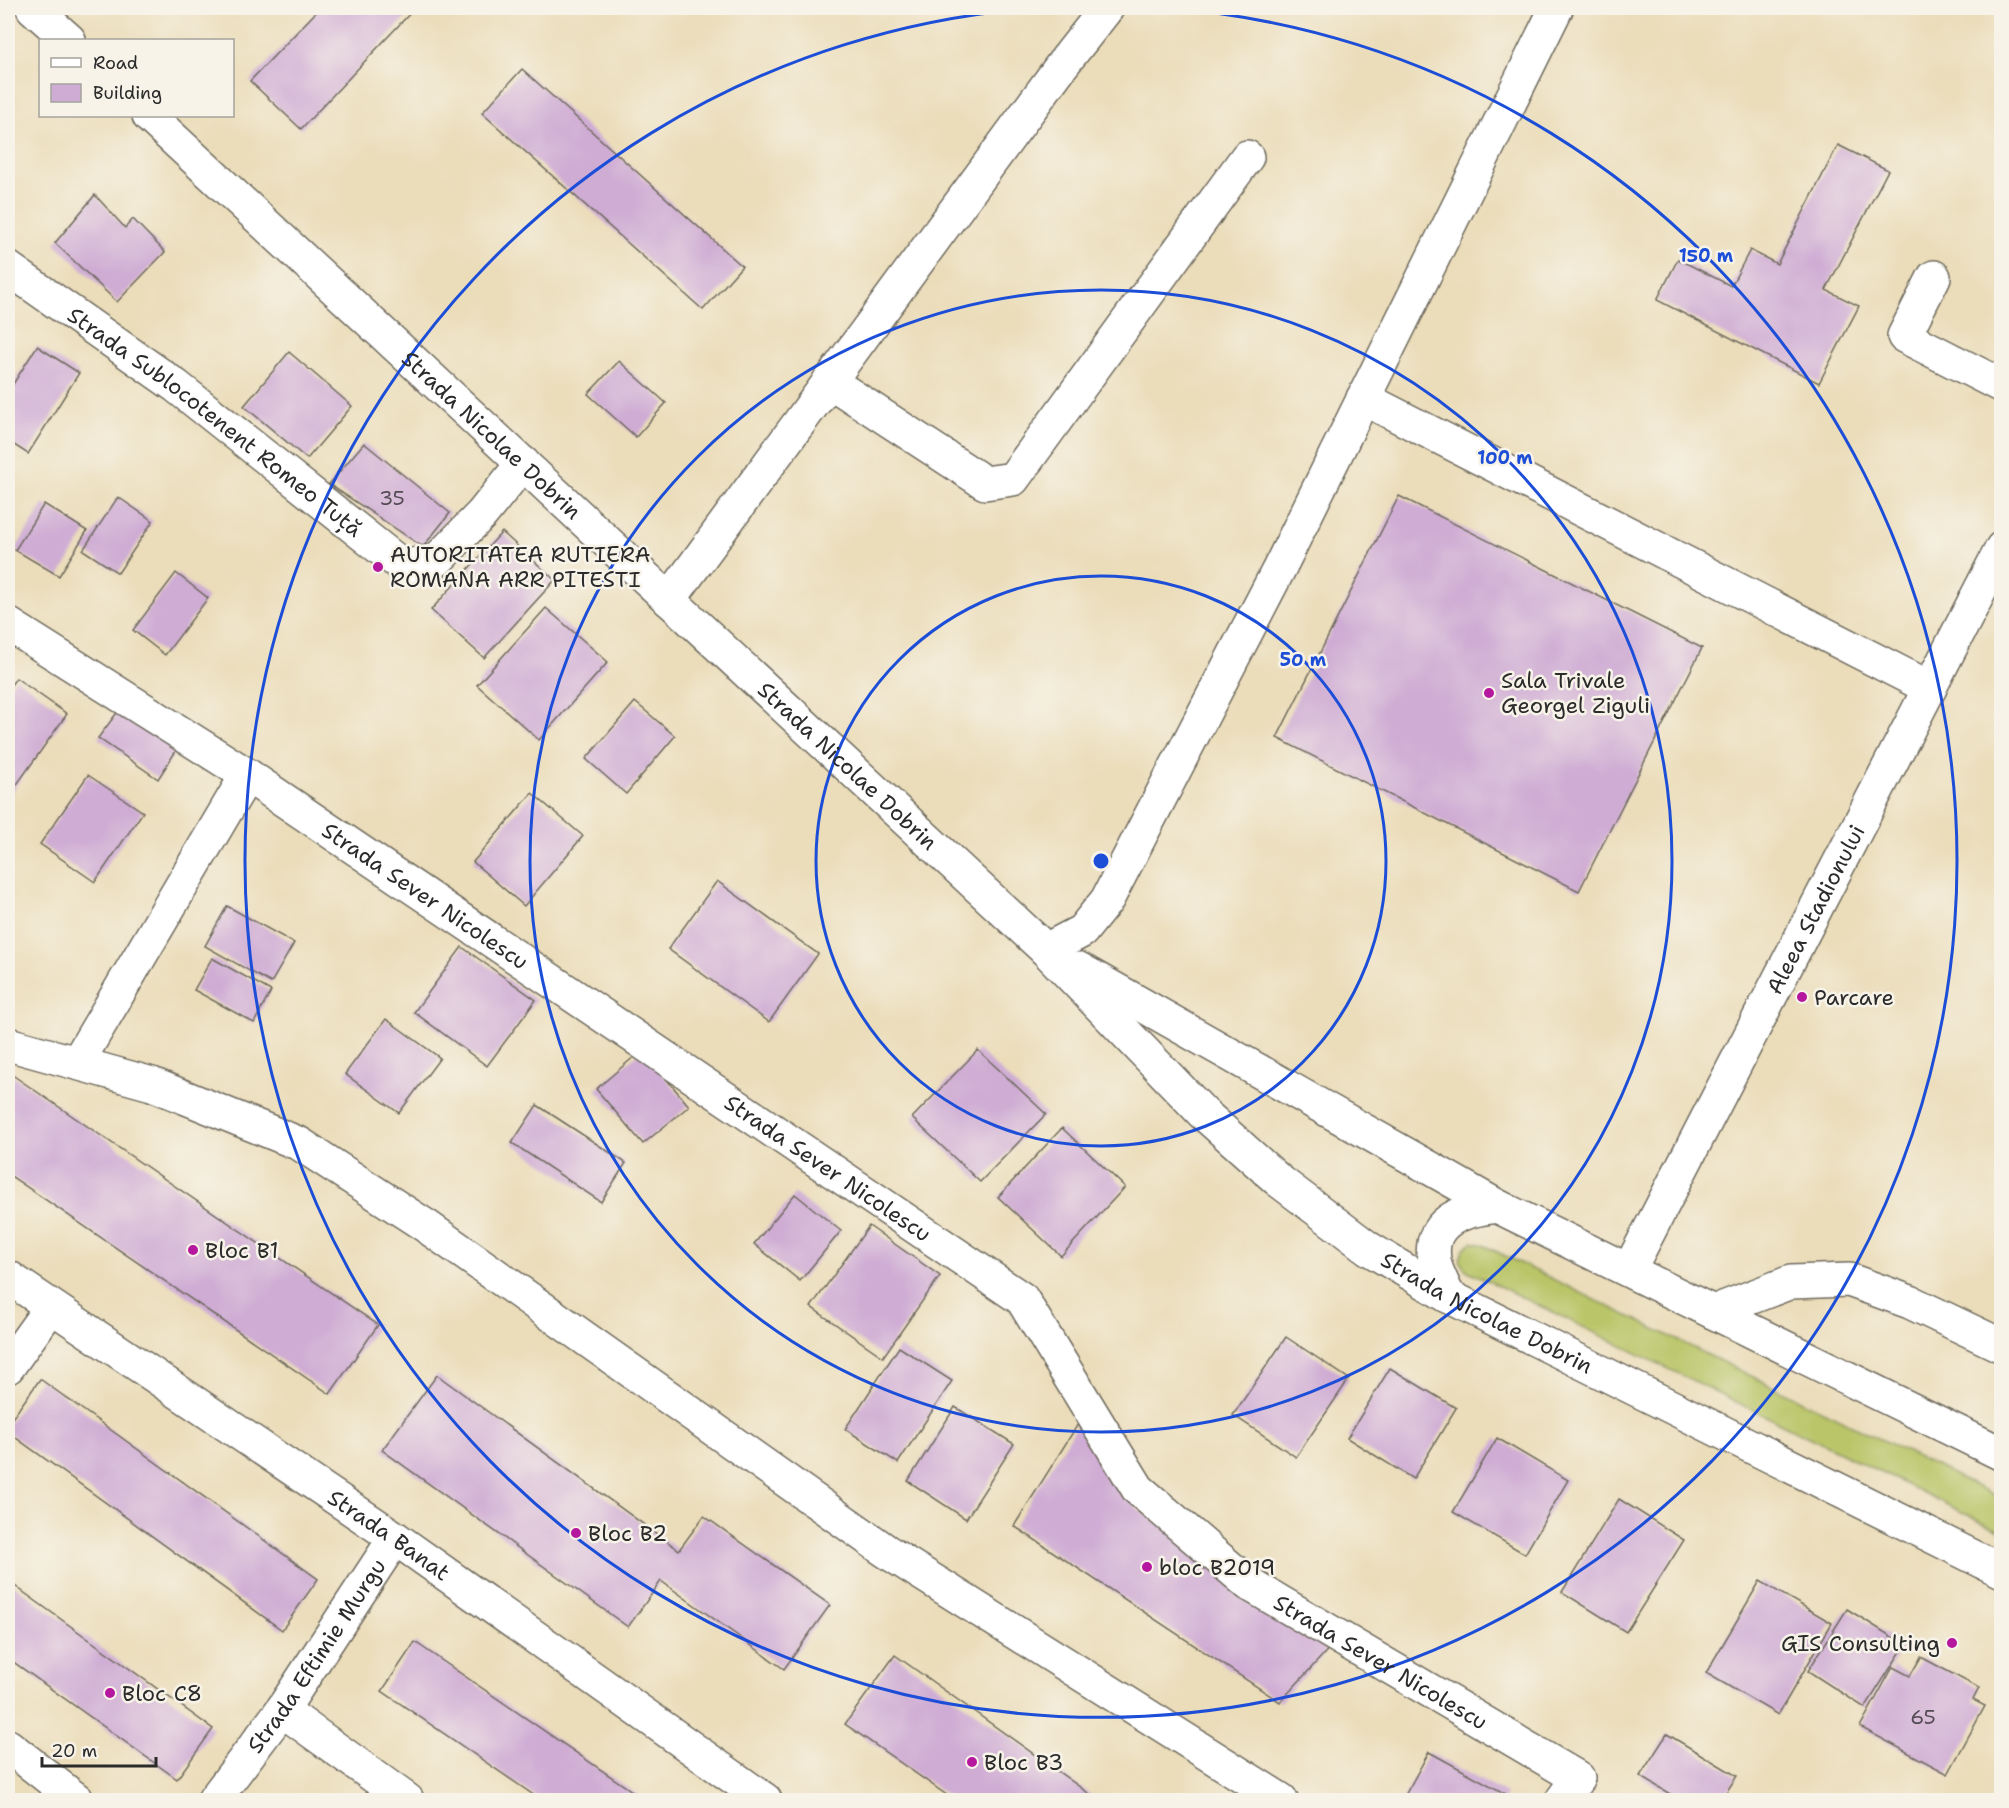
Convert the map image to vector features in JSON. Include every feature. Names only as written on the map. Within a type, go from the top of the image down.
[{"type":"street","points":[[33,8],[68,39]]},
{"type":"street","points":[[669,600],[1062,64],[1107,8]]},
{"type":"street","points":[[1046,950],[1082,931],[1107,900],[1280,567],[1556,9]]},
{"type":"street","name":"Strada Nicolae Dobrin","points":[[150,117],[1046,950],[1203,1113],[1278,1180],[1368,1248],[1448,1296],[2001,1571]]},
{"type":"street","points":[[829,381],[985,483],[1013,479],[1247,157]]},
{"type":"street","name":"Strada Sublocotenent Romeo Tuță","points":[[8,268],[176,386],[404,567],[437,560],[482,514],[523,463]]},
{"type":"street","points":[[1934,278],[1904,336],[2001,386]]},
{"type":"street","points":[[1364,398],[1930,688]]},
{"type":"street","name":"Aleea Stadionului","points":[[1629,1270],[2001,548]]},
{"type":"street","name":"Strada Sever Nicolescu","points":[[8,624],[247,775],[1022,1299],[1138,1489],[1249,1584],[1570,1789]]},
{"type":"street","points":[[77,1063],[247,775]]},
{"type":"street","name":"Strada Nicolae Dobrin","points":[[1046,950],[1497,1206],[2001,1454]]},
{"type":"street","points":[[8,1044],[152,1084],[300,1144],[426,1226],[886,1551],[1281,1800]]},
{"type":"street","points":[[1448,1296],[1434,1257],[1433,1247],[1439,1229],[1455,1216],[1474,1209],[1497,1206]]},
{"type":"street","name":"Strada Banat","points":[[8,1277],[394,1538],[765,1800]]},
{"type":"street","points":[[1713,1312],[1791,1282],[1849,1280],[1910,1302],[2001,1346]]},
{"type":"street","points":[[8,1367],[51,1306]]},
{"type":"street","name":"Strada Eftimie Murgu","points":[[214,1800],[282,1710],[394,1538]]},
{"type":"street","points":[[282,1710],[407,1800]]},
{"type":"street","points":[[8,1746],[77,1800]]},
{"type":"green space","points":[[1472,1242],[1483,1245],[2001,1498],[2001,1531],[1466,1270],[1460,1260],[1463,1249]]},
{"type":"building","points":[[320,8],[415,8],[301,129],[250,81]]},
{"type":"building","points":[[522,69],[742,266],[703,310],[482,113]]},
{"type":"building","points":[[1838,145],[1888,170],[1826,290],[1859,306],[1819,383],[1657,300],[1678,259],[1731,286],[1750,250],[1777,264]]},
{"type":"building","points":[[95,195],[125,228],[133,219],[165,252],[117,302],[55,243]]},
{"type":"building","points":[[37,346],[79,373],[28,454],[8,441],[8,392]]},
{"type":"building","points":[[289,352],[352,406],[307,459],[244,406]]},
{"type":"building","points":[[619,361],[666,403],[636,437],[588,394]]},
{"type":"building","points":[[364,443],[450,513],[423,547],[329,484]]},
{"type":"building","name":"Sala Trivale Georgel Ziguli","points":[[1399,496],[1702,648],[1579,891],[1277,738]]},
{"type":"building","points":[[118,497],[153,521],[118,573],[83,550]]},
{"type":"building","points":[[44,504],[87,531],[59,576],[15,550]]},
{"type":"building","points":[[502,532],[555,580],[484,658],[431,610]]},
{"type":"building","points":[[176,573],[208,598],[165,655],[133,630]]},
{"type":"building","points":[[546,608],[608,662],[539,740],[477,685]]},
{"type":"building","points":[[16,678],[67,714],[8,797],[8,689]]},
{"type":"building","points":[[125,702],[183,740],[158,779],[98,738]]},
{"type":"building","points":[[635,702],[675,736],[626,794],[586,759]]},
{"type":"building","points":[[88,775],[143,812],[95,882],[40,844]]},
{"type":"building","points":[[532,793],[583,836],[524,906],[473,862]]},
{"type":"building","points":[[717,881],[818,954],[769,1022],[668,949]]},
{"type":"building","points":[[227,906],[294,943],[271,983],[205,946]]},
{"type":"building","points":[[462,947],[536,1000],[487,1066],[414,1012]]},
{"type":"building","points":[[212,958],[271,991],[254,1023],[194,990]]},
{"type":"building","points":[[386,1019],[440,1058],[399,1113],[345,1074]]},
{"type":"building","points":[[642,1050],[689,1106],[643,1144],[596,1089]]},
{"type":"building","points":[[978,1050],[1046,1114],[980,1182],[912,1118]]},
{"type":"building","name":"Bloc B1","points":[[8,1072],[378,1325],[330,1394],[8,1174]]},
{"type":"building","points":[[537,1105],[626,1163],[601,1202],[512,1143]]},
{"type":"building","points":[[1062,1128],[1125,1187],[1061,1256],[998,1197]]},
{"type":"building","points":[[795,1194],[841,1231],[800,1281],[754,1244]]},
{"type":"building","points":[[869,1226],[940,1276],[883,1357],[811,1307]]},
{"type":"building","points":[[1286,1337],[1349,1379],[1296,1457],[1233,1415]]},
{"type":"building","points":[[899,1347],[952,1381],[898,1463],[845,1429]]},
{"type":"building","points":[[1390,1368],[1456,1408],[1413,1479],[1347,1438]]},
{"type":"building","name":"Bloc B2","points":[[437,1375],[679,1550],[704,1516],[830,1605],[784,1669],[661,1581],[628,1627],[382,1450]]},
{"type":"building","points":[[40,1379],[318,1579],[282,1630],[8,1432],[8,1424]]},
{"type":"building","points":[[955,1407],[1014,1444],[966,1519],[908,1481]]},
{"type":"building","name":"bloc B2019","points":[[1078,1424],[1136,1507],[1335,1642],[1280,1702],[1014,1526]]},
{"type":"building","points":[[1497,1438],[1568,1480],[1525,1554],[1453,1512]]},
{"type":"building","points":[[1619,1499],[1684,1540],[1626,1632],[1562,1592]]},
{"type":"building","name":"Bloc C8","points":[[8,1581],[213,1729],[177,1779],[8,1658]]},
{"type":"building","points":[[1760,1581],[1832,1623],[1778,1715],[1706,1673]]},
{"type":"building","points":[[1847,1609],[1905,1645],[1865,1708],[1808,1671]]},
{"type":"building","points":[[415,1642],[645,1800],[541,1800],[382,1691]]},
{"type":"building","name":"Bloc B3","points":[[895,1655],[1098,1800],[954,1800],[845,1724]]},
{"type":"building","points":[[1921,1657],[1979,1688],[1973,1700],[1985,1706],[1948,1774],[1860,1727],[1893,1667],[1910,1676]]},
{"type":"building","points":[[1667,1734],[1737,1776],[1721,1800],[1680,1800],[1640,1776]]},
{"type":"building","points":[[1429,1752],[1506,1794],[1503,1800],[1403,1799]]},
{"type":"place","name":"AUTORITATEA RUTIERA ROMANA ARR PITESTI","points":[[378,567]]},
{"type":"place","name":"Sala Trivale Georgel Ziguli","points":[[1489,693]]},
{"type":"place","name":"Parcare","points":[[1802,997]]},
{"type":"place","name":"Bloc B1","points":[[193,1250]]},
{"type":"place","name":"Bloc B2","points":[[576,1533]]},
{"type":"place","name":"bloc B2019","points":[[1147,1567]]},
{"type":"place","name":"GIS Consulting","points":[[1952,1643]]},
{"type":"place","name":"Bloc C8","points":[[110,1693]]},
{"type":"place","name":"Bloc B3","points":[[972,1762]]}]
